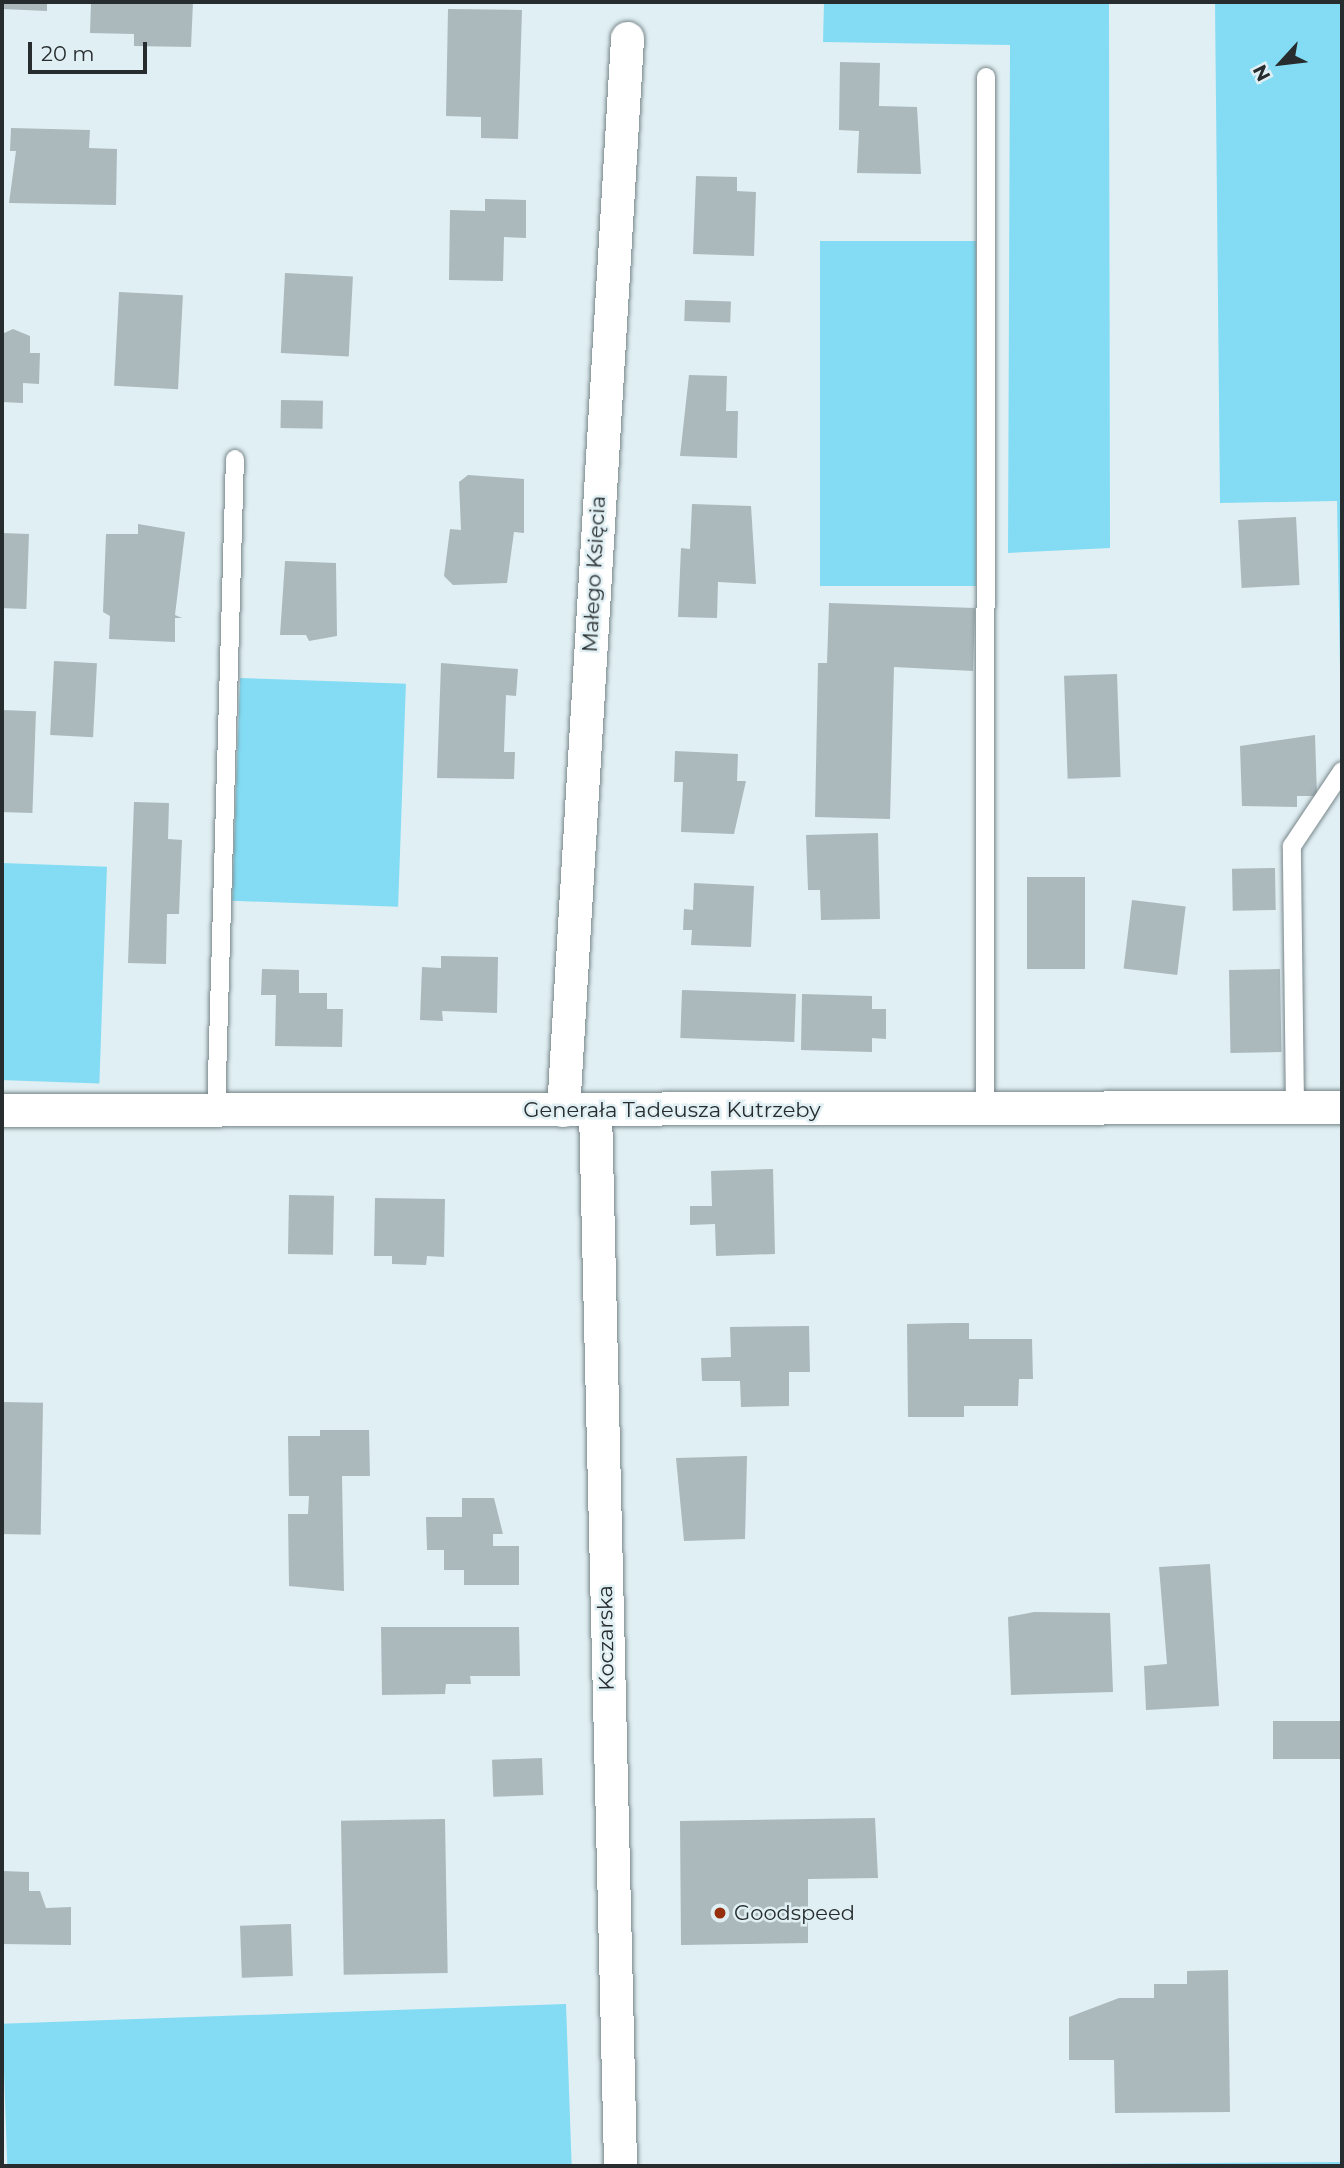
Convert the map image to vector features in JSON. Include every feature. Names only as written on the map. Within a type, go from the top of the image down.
[{"type":"street","name":"Małego Księcia","points":[[579,1110],[627,38]]},
{"type":"street","name":"Generała Tadeusza Kutrzeby","points":[[2,1110],[216,1113],[1342,1107]]},
{"type":"street","name":"Koczarska","points":[[579,1110],[620,2166]]},
{"type":"lane","points":[[985,1109],[986,77]]},
{"type":"lane","points":[[216,1113],[235,459]]},
{"type":"lane","points":[[1295,1107],[1292,846],[1342,771]]},
{"type":"shaded area","points":[[824,2],[1109,2],[1110,548],[1008,553],[1010,45],[823,42]]},
{"type":"shaded area","points":[[1215,2],[1342,2],[1342,780],[1337,501],[1220,503]]},
{"type":"shaded area","points":[[820,241],[976,241],[976,586],[820,586]]},
{"type":"shaded area","points":[[240,678],[406,684],[398,907],[232,901]]},
{"type":"shaded area","points":[[2,863],[107,867],[99,1084],[2,1080]]},
{"type":"shaded area","points":[[566,2004],[572,2166],[7,2166],[2,2024]]},
{"type":"shaded area","points":[[1342,2162],[1342,2166],[815,2166]]},
{"type":"building","points":[[2,2],[47,2],[47,11],[2,9]]},
{"type":"building","points":[[91,2],[193,2],[191,47],[134,46],[134,34],[90,33]]},
{"type":"building","points":[[448,9],[522,10],[518,139],[481,138],[481,117],[446,116]]},
{"type":"building","points":[[840,62],[880,63],[879,106],[917,107],[921,174],[857,173],[859,131],[839,130]]},
{"type":"building","points":[[11,128],[90,130],[89,148],[117,149],[116,205],[9,203],[16,151],[10,151]]},
{"type":"building","points":[[696,176],[737,177],[737,191],[756,192],[754,256],[693,254]]},
{"type":"building","points":[[485,199],[526,200],[526,238],[504,237],[503,281],[449,280],[450,210],[485,211]]},
{"type":"building","points":[[285,273],[353,277],[349,356],[281,353]]},
{"type":"building","points":[[119,292],[183,295],[178,389],[114,386]]},
{"type":"building","points":[[685,300],[731,302],[730,323],[684,321]]},
{"type":"building","points":[[13,329],[30,336],[30,353],[40,353],[39,384],[23,383],[23,403],[2,402],[2,334]]},
{"type":"building","points":[[689,375],[727,376],[726,411],[738,411],[737,458],[680,456]]},
{"type":"building","points":[[281,400],[323,401],[323,429],[281,428]]},
{"type":"building","points":[[468,475],[524,479],[524,533],[514,532],[507,583],[453,585],[444,576],[450,529],[461,530],[459,482]]},
{"type":"building","points":[[692,504],[751,506],[756,584],[718,582],[717,618],[678,617],[681,548],[690,549]]},
{"type":"building","points":[[1296,517],[1300,585],[1242,588],[1238,520]]},
{"type":"building","points":[[138,524],[185,532],[175,615],[182,618],[175,618],[175,642],[109,639],[110,616],[103,612],[106,534],[138,534]]},
{"type":"building","points":[[2,533],[29,534],[26,609],[2,608]]},
{"type":"building","points":[[285,561],[336,563],[337,636],[309,641],[306,635],[280,635]]},
{"type":"building","points":[[829,603],[975,608],[973,671],[894,667],[890,819],[815,817],[818,663],[827,663]]},
{"type":"building","points":[[54,661],[97,663],[93,737],[50,735]]},
{"type":"building","points":[[441,663],[518,669],[516,696],[506,695],[504,752],[515,752],[514,779],[437,778]]},
{"type":"building","points":[[1117,674],[1121,777],[1068,779],[1064,676]]},
{"type":"building","points":[[2,710],[36,711],[32,813],[2,812]]},
{"type":"building","points":[[1315,735],[1317,796],[1297,796],[1297,807],[1242,806],[1240,746]]},
{"type":"building","points":[[675,751],[738,754],[737,781],[746,781],[734,834],[681,832],[683,782],[674,782]]},
{"type":"building","points":[[134,802],[169,803],[168,839],[182,840],[179,914],[167,914],[166,964],[128,963]]},
{"type":"building","points":[[878,833],[880,919],[821,920],[820,890],[808,890],[806,835]]},
{"type":"building","points":[[1275,868],[1276,910],[1233,911],[1232,869]]},
{"type":"building","points":[[1027,877],[1085,877],[1085,969],[1027,969]]},
{"type":"building","points":[[694,883],[754,886],[751,947],[691,945],[692,930],[683,930],[684,909],[693,910]]},
{"type":"building","points":[[1132,900],[1186,907],[1177,975],[1124,968]]},
{"type":"building","points":[[441,956],[498,957],[497,1013],[442,1011],[443,1021],[420,1020],[422,967],[441,968]]},
{"type":"building","points":[[262,969],[299,970],[299,993],[327,993],[327,1009],[343,1009],[342,1047],[275,1046],[276,995],[261,995]]},
{"type":"building","points":[[1280,969],[1281,1052],[1230,1053],[1229,970]]},
{"type":"building","points":[[682,990],[796,994],[794,1042],[680,1038]]},
{"type":"building","points":[[802,994],[872,996],[872,1009],[886,1009],[886,1039],[872,1038],[872,1052],[801,1050]]},
{"type":"building","points":[[773,1169],[775,1254],[716,1256],[715,1224],[690,1225],[690,1206],[712,1206],[711,1171]]},
{"type":"building","points":[[289,1195],[334,1196],[333,1255],[288,1254]]},
{"type":"building","points":[[375,1198],[445,1199],[444,1257],[427,1256],[426,1265],[392,1264],[392,1256],[374,1256]]},
{"type":"building","points":[[969,1323],[969,1339],[1032,1339],[1033,1379],[1019,1379],[1018,1406],[964,1406],[964,1417],[908,1417],[907,1324]]},
{"type":"building","points":[[809,1326],[810,1372],[789,1372],[789,1406],[741,1407],[740,1381],[702,1381],[701,1358],[731,1357],[730,1327]]},
{"type":"building","points":[[2,1402],[43,1403],[41,1535],[2,1534]]},
{"type":"building","points":[[320,1430],[369,1430],[370,1476],[342,1476],[344,1591],[289,1586],[288,1514],[308,1514],[309,1496],[289,1496],[288,1436],[320,1436]]},
{"type":"building","points":[[747,1456],[745,1539],[684,1541],[676,1458]]},
{"type":"building","points":[[462,1498],[494,1498],[503,1534],[493,1534],[493,1546],[519,1546],[519,1585],[464,1585],[464,1570],[444,1570],[444,1550],[427,1550],[426,1517],[462,1517]]},
{"type":"building","points":[[1210,1564],[1219,1706],[1146,1710],[1144,1666],[1167,1664],[1159,1567]]},
{"type":"building","points":[[1034,1612],[1110,1613],[1113,1692],[1011,1695],[1008,1617]]},
{"type":"building","points":[[381,1627],[519,1627],[520,1676],[470,1676],[471,1684],[446,1684],[445,1694],[382,1695]]},
{"type":"building","points":[[1273,1721],[1342,1721],[1342,1759],[1273,1759]]},
{"type":"building","points":[[542,1758],[543,1795],[493,1797],[492,1760]]},
{"type":"building","points":[[875,1818],[878,1878],[808,1879],[808,1943],[681,1945],[680,1821]]},
{"type":"building","points":[[445,1819],[448,1973],[344,1975],[341,1821]]},
{"type":"building","points":[[2,1871],[29,1872],[29,1891],[40,1891],[46,1908],[71,1907],[71,1945],[2,1944]]},
{"type":"building","points":[[291,1924],[293,1976],[242,1978],[240,1926]]},
{"type":"building","points":[[1228,1970],[1230,2112],[1115,2113],[1114,2060],[1069,2060],[1069,2017],[1119,1998],[1154,1998],[1154,1984],[1187,1984],[1187,1971]]},
{"type":"place","name":"Goodspeed","points":[[720,1913]]}]
